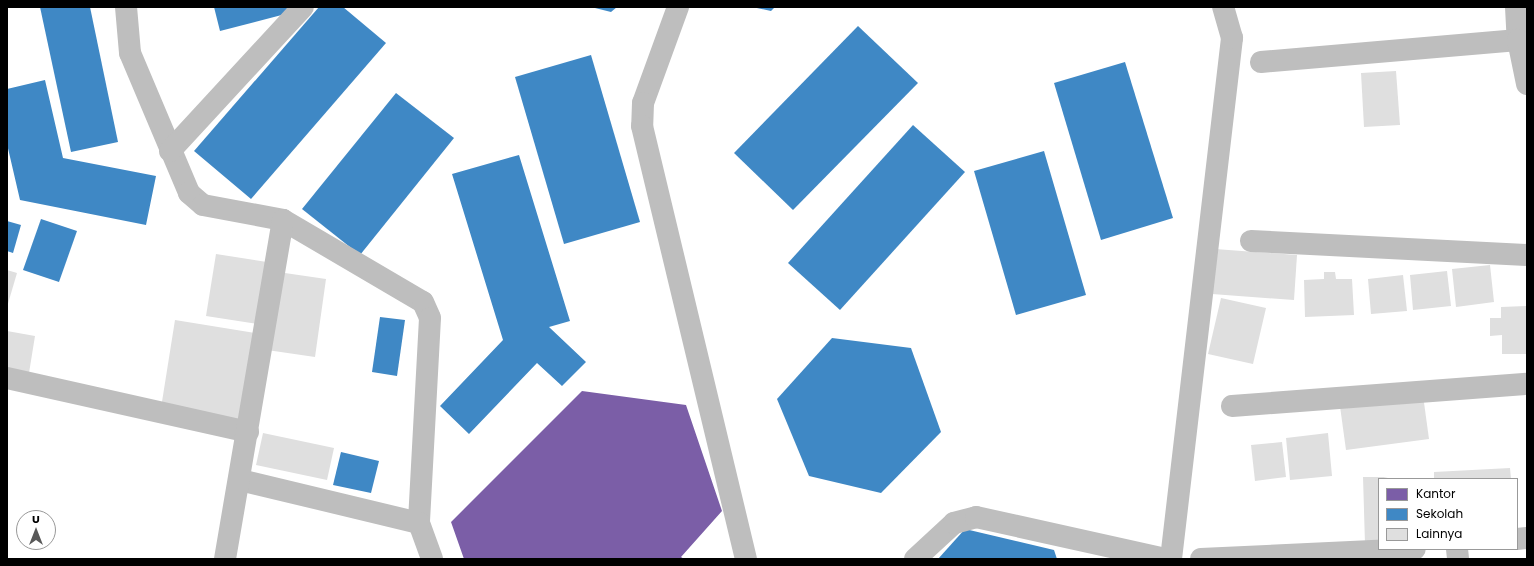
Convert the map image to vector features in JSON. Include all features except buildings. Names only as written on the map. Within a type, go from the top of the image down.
[{"type":"street","points":[[126,7],[130,53],[189,193],[203,205],[283,220],[423,302],[430,318],[419,523],[432,559]]},
{"type":"street","points":[[170,151],[303,7]]},
{"type":"street","points":[[678,7],[643,102],[642,126],[746,559]]},
{"type":"street","points":[[1171,559],[1232,38],[1223,7]]},
{"type":"street","points":[[1516,7],[1522,39],[1527,84]]},
{"type":"street","points":[[1261,62],[1522,39]]},
{"type":"street","points":[[225,559],[240,480],[283,220]]},
{"type":"street","points":[[1251,241],[1527,255]]},
{"type":"street","points":[[7,378],[248,432]]},
{"type":"street","points":[[1232,406],[1527,384]]},
{"type":"street","points":[[240,480],[419,523]]},
{"type":"street","points":[[915,559],[954,523],[976,517],[1165,559]]},
{"type":"street","points":[[1201,559],[1394,550]]}]
